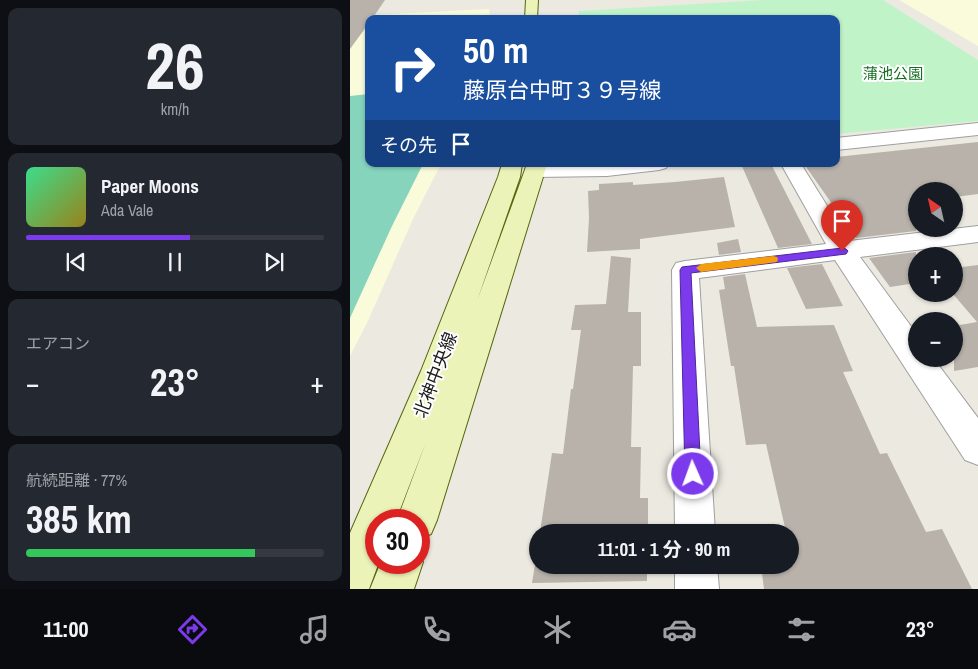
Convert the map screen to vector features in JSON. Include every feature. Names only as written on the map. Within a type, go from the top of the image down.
[{"type":"street","points":[[531,15],[534,0]]},
{"type":"street","points":[[840,144],[978,129]]},
{"type":"street","name":"北神中央線","points":[[350,583],[437,371],[509,177],[526,167]]},
{"type":"street","name":"北神中央線","points":[[420,509],[528,167]]},
{"type":"street","points":[[548,167],[607,170],[633,167]]},
{"type":"street","points":[[793,167],[842,251],[908,345]]},
{"type":"street","points":[[695,524],[686,270],[978,234]]},
{"type":"street","points":[[924,367],[974,433]]},
{"type":"street","points":[[392,589],[398,574]]},
{"type":"street","points":[[696,574],[697,589]]},
{"type":"shaded area","points":[[899,0],[978,0],[978,46],[930,18]]},
{"type":"shaded area","points":[[489,9],[490,15],[370,15]]},
{"type":"shaded area","points":[[365,15],[365,167],[439,167],[413,219],[368,321],[350,356],[350,16]]},
{"type":"green space","name":"蒲池公園","points":[[765,0],[883,0],[978,60],[978,121],[840,134],[840,15],[579,15],[579,11]]},
{"type":"green space","points":[[365,94],[365,167],[422,167],[350,318],[350,96]]},
{"type":"building","points":[[350,0],[385,0],[375,15],[365,15],[365,28],[350,49]]},
{"type":"building","points":[[978,142],[978,194],[963,196],[963,182],[908,182],[908,232],[856,238],[806,167],[840,167],[840,157]]},
{"type":"building","points":[[742,167],[773,167],[812,244],[778,248]]},
{"type":"building","points":[[724,177],[735,227],[640,239],[640,249],[587,252],[588,191],[599,190],[599,184],[633,182],[633,185]]},
{"type":"building","points":[[738,239],[741,252],[719,255],[717,243]]},
{"type":"building","points":[[908,253],[908,284],[890,287],[869,258]]},
{"type":"building","points":[[611,256],[631,258],[628,312],[641,312],[641,366],[633,366],[631,447],[641,447],[640,498],[648,498],[648,524],[541,524],[552,453],[563,454],[581,330],[571,330],[575,305],[606,304]]},
{"type":"building","points":[[822,264],[843,306],[806,309],[787,268]]},
{"type":"building","points":[[978,265],[978,367],[954,371],[954,367],[963,367],[963,324],[977,322],[960,302],[963,302],[963,267]]},
{"type":"building","points":[[745,274],[757,327],[834,325],[853,371],[843,372],[880,454],[887,453],[926,532],[942,529],[972,589],[764,589],[762,574],[799,574],[799,524],[784,524],[766,444],[746,445],[734,366],[731,366],[719,290],[725,289],[723,277]]},
{"type":"building","points":[[533,574],[647,574],[647,581],[532,583]]},
{"type":"slow traffic","points":[[701,268],[773,259]]},
{"type":"route","points":[[693,474],[686,270],[842,251]]}]
